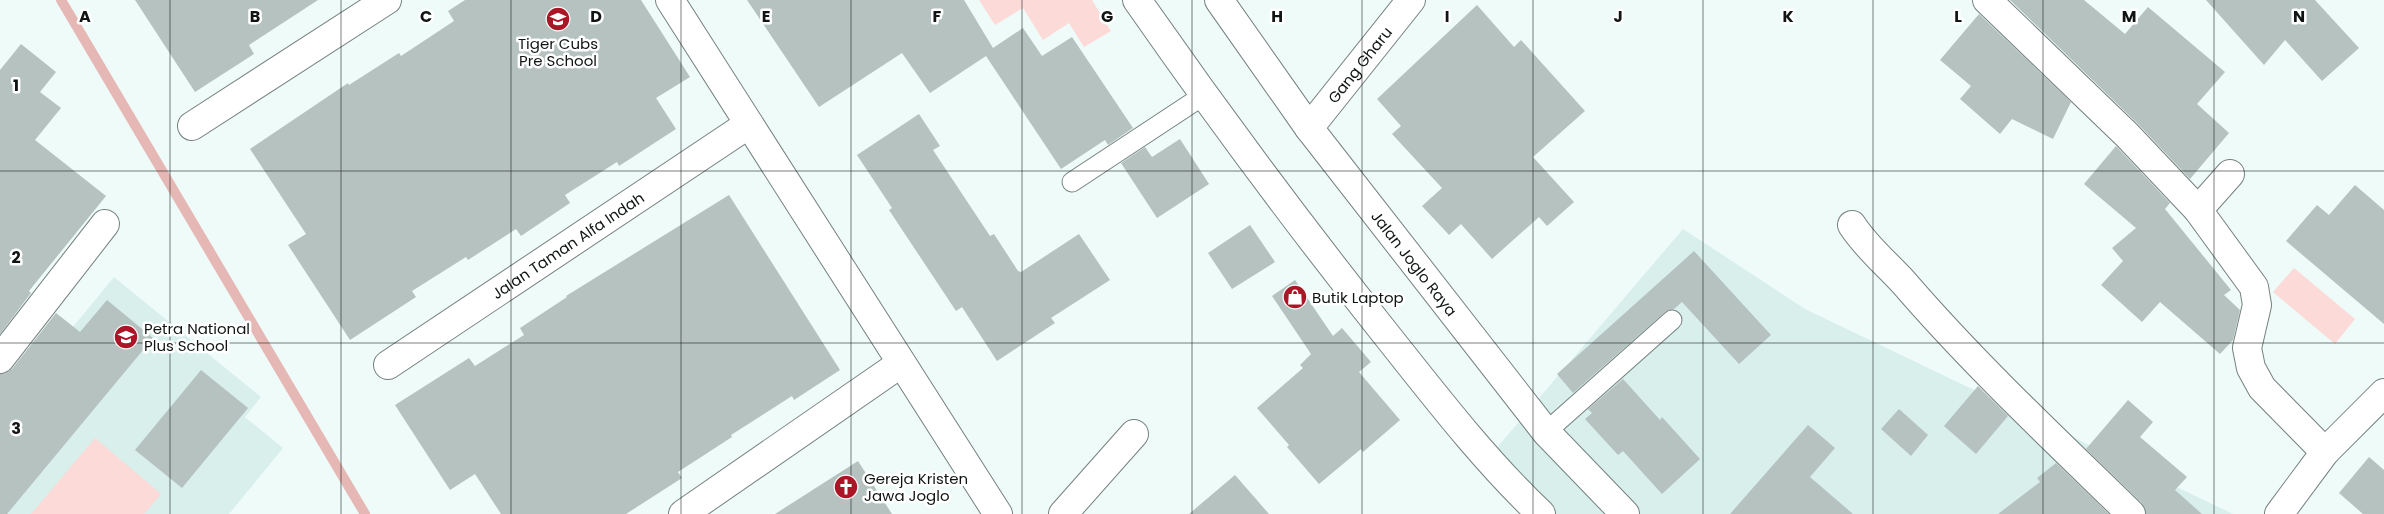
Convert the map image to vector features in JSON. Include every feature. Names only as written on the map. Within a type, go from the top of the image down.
[{"type":"street","points":[[192,126],[387,0]]},
{"type":"street","points":[[670,0],[900,364],[998,514]]},
{"type":"street","points":[[1137,0],[1204,95],[1306,233],[1418,375],[1505,480],[1541,514]]},
{"type":"street","name":"Jalan Joglo Raya","points":[[1219,0],[1309,128],[1546,432],[1625,514]]},
{"type":"street","name":"Gang Gharu","points":[[1309,128],[1411,0]]},
{"type":"street","points":[[1987,0],[2126,135],[2198,210],[2254,287],[2257,306],[2247,348],[2251,368],[2262,388],[2325,452]]},
{"type":"street","name":"Jalan Taman Alfa Indah","points":[[388,365],[748,124]]},
{"type":"street","points":[[2198,210],[2230,174]]},
{"type":"street","points":[[0,359],[105,224]]},
{"type":"street","points":[[1852,225],[1859,236],[1887,264],[1943,329],[2131,514]]},
{"type":"street","points":[[682,514],[900,364]]},
{"type":"street","points":[[2279,514],[2325,452],[2379,406]]},
{"type":"street","points":[[1063,514],[1134,434]]},
{"type":"lane","points":[[1072,182],[1204,95]]},
{"type":"lane","points":[[1546,432],[1672,320]]},
{"type":"shaded area","points":[[979,0],[1092,0],[1111,31],[1084,47],[1069,23],[1043,40],[1023,8],[995,25]]},
{"type":"shaded area","points":[[1683,229],[1805,309],[2233,514],[1545,514],[1494,451]]},
{"type":"shaded area","points":[[2294,268],[2355,319],[2335,344],[2273,292]]},
{"type":"shaded area","name":"Petra National Plus School","points":[[114,277],[261,397],[245,417],[283,448],[229,514],[0,514],[0,416]]},
{"type":"shaded area","points":[[95,438],[161,494],[144,514],[31,514]]},
{"type":"building","points":[[135,0],[318,0],[249,45],[254,54],[195,92]]},
{"type":"building","points":[[465,0],[641,0],[690,77],[656,98],[676,129],[619,166],[617,162],[565,195],[570,203],[521,236],[516,229],[468,260],[466,257],[412,291],[416,297],[350,340],[288,245],[306,234],[250,149],[348,83],[349,85],[399,53],[401,56],[454,21],[448,11]]},
{"type":"building","points":[[747,0],[964,0],[993,48],[1023,28],[1042,56],[1072,37],[1133,128],[1108,145],[1105,140],[1061,169],[986,56],[930,93],[902,53],[819,107]]},
{"type":"building","points":[[2010,0],[2084,0],[2125,34],[2148,7],[2225,72],[2197,104],[2229,133],[2190,179],[2138,124]]},
{"type":"building","points":[[2206,0],[2315,0],[2359,48],[2322,81],[2285,40],[2264,65]]},
{"type":"building","points":[[1477,5],[1514,47],[1521,40],[1585,111],[1533,157],[1574,202],[1547,226],[1539,217],[1492,259],[1461,224],[1449,235],[1422,206],[1442,188],[1392,134],[1401,126],[1377,99]]},
{"type":"building","points":[[1979,14],[2071,102],[2053,139],[2012,119],[2000,134],[1960,99],[1971,86],[1940,60]]},
{"type":"building","points":[[21,44],[56,72],[40,92],[61,108],[35,140],[106,196],[29,291],[31,293],[0,334],[0,70]]},
{"type":"building","points":[[919,114],[940,146],[933,150],[990,236],[994,234],[1018,271],[1021,272],[1079,234],[1110,280],[1051,318],[1055,323],[997,361],[962,307],[956,311],[889,210],[892,208],[857,155]]},
{"type":"building","points":[[1180,139],[1209,184],[1157,218],[1121,163],[1145,147],[1152,157]]},
{"type":"building","points":[[2116,146],[2170,203],[2165,209],[2231,290],[2224,295],[2240,310],[2233,340],[2220,354],[2160,302],[2142,322],[2101,285],[2123,261],[2112,248],[2136,228],[2084,184]]},
{"type":"building","points":[[2355,185],[2384,210],[2384,324],[2286,241],[2317,205],[2329,215]]},
{"type":"building","points":[[729,195],[840,370],[794,400],[792,396],[731,435],[732,437],[678,472],[682,478],[626,514],[501,514],[475,474],[450,490],[395,405],[469,358],[475,366],[524,335],[520,328],[566,296]]},
{"type":"building","points":[[1250,225],[1275,262],[1232,289],[1208,253]]},
{"type":"building","points":[[1694,251],[1771,335],[1739,364],[1682,302],[1674,309],[1665,312],[1573,393],[1557,374]]},
{"type":"building","points":[[1295,280],[1333,336],[1342,328],[1371,362],[1359,372],[1400,420],[1363,452],[1361,449],[1319,484],[1257,408],[1303,368],[1300,365],[1311,354],[1272,296]]},
{"type":"building","points":[[107,300],[153,338],[7,514],[0,514],[0,374],[12,369],[56,313],[80,332]]},
{"type":"building","points":[[201,370],[248,408],[182,488],[135,450]]},
{"type":"building","points":[[1623,379],[1660,420],[1662,417],[1700,459],[1662,494],[1623,451],[1618,455],[1585,419],[1592,413],[1588,409]]},
{"type":"building","points":[[1978,386],[2008,416],[1976,454],[1944,426]]},
{"type":"building","points":[[2128,400],[2153,422],[2140,437],[2187,477],[2175,490],[2202,514],[2146,514],[2142,503],[2086,449]]},
{"type":"building","points":[[1899,409],[1928,435],[1911,456],[1881,429]]},
{"type":"building","points":[[1808,425],[1835,448],[1810,477],[1853,514],[1730,514]]},
{"type":"building","points":[[2369,457],[2384,470],[2384,514],[2363,514],[2339,493]]},
{"type":"building","name":"Gereja Kristen Jawa Joglo","points":[[858,461],[892,514],[775,514]]},
{"type":"building","points":[[2056,463],[2109,514],[1998,514],[2040,482],[2037,478]]},
{"type":"building","points":[[1235,475],[1269,514],[1189,514]]},
{"type":"waterway","points":[[61,0],[365,514]]},
{"type":"place","name":"Tiger Cubs Pre School","points":[[558,19]]},
{"type":"place","name":"Butik Laptop","points":[[1295,297]]},
{"type":"place","name":"Petra National Plus School","points":[[126,337]]},
{"type":"place","name":"Gereja Kristen Jawa Joglo","points":[[846,487]]}]
